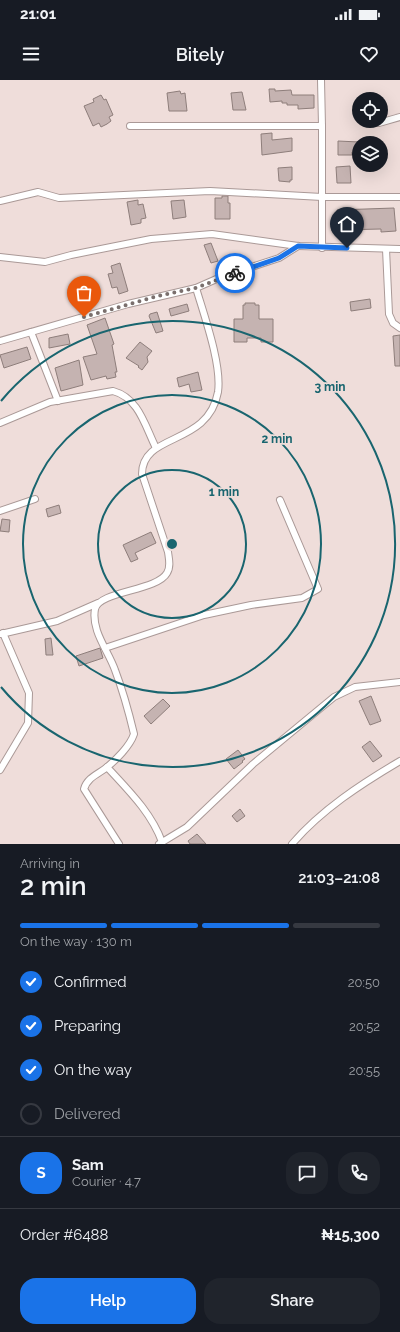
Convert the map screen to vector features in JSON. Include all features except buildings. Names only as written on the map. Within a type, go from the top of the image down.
[{"type":"street","points":[[321,80],[322,248]]},
{"type":"street","points":[[388,120],[400,117]]},
{"type":"street","points":[[130,126],[322,126]]},
{"type":"street","points":[[0,201],[38,192],[59,198],[210,191],[322,197],[400,197]]},
{"type":"street","points":[[0,257],[45,262],[70,255],[151,239],[212,234],[322,248],[400,249]]},
{"type":"street","points":[[0,341],[128,304],[196,288],[221,277],[279,258],[298,246]]},
{"type":"street","points":[[386,249],[389,314],[393,323],[400,328]]},
{"type":"street","points":[[0,770],[28,723],[29,693],[2,634],[56,621],[98,603],[159,581],[168,573],[170,565],[168,552],[142,474],[142,464],[147,455],[156,448],[190,433],[198,427],[207,419],[215,406],[218,391],[218,374],[196,288]]},
{"type":"street","points":[[31,332],[58,401]]},
{"type":"street","points":[[0,423],[50,402],[103,391],[113,391],[122,393],[136,405],[156,448]]},
{"type":"street","points":[[0,511],[35,499]]},
{"type":"street","points":[[105,648],[204,615],[251,605],[302,598],[318,589],[280,500]]},
{"type":"street","points":[[98,603],[95,617],[98,636],[115,670],[134,734],[131,742],[107,767],[88,780],[84,789],[119,844]]},
{"type":"street","points":[[107,767],[136,798],[158,829],[161,843],[187,827],[253,764],[334,698],[355,687],[400,682]]},
{"type":"street","points":[[292,844],[308,825],[368,780],[400,761]]},
{"type":"way so far","points":[[84,317],[158,296],[196,288],[221,277],[235,273]]},
{"type":"route","points":[[235,273],[279,258],[298,246],[347,248]]}]
